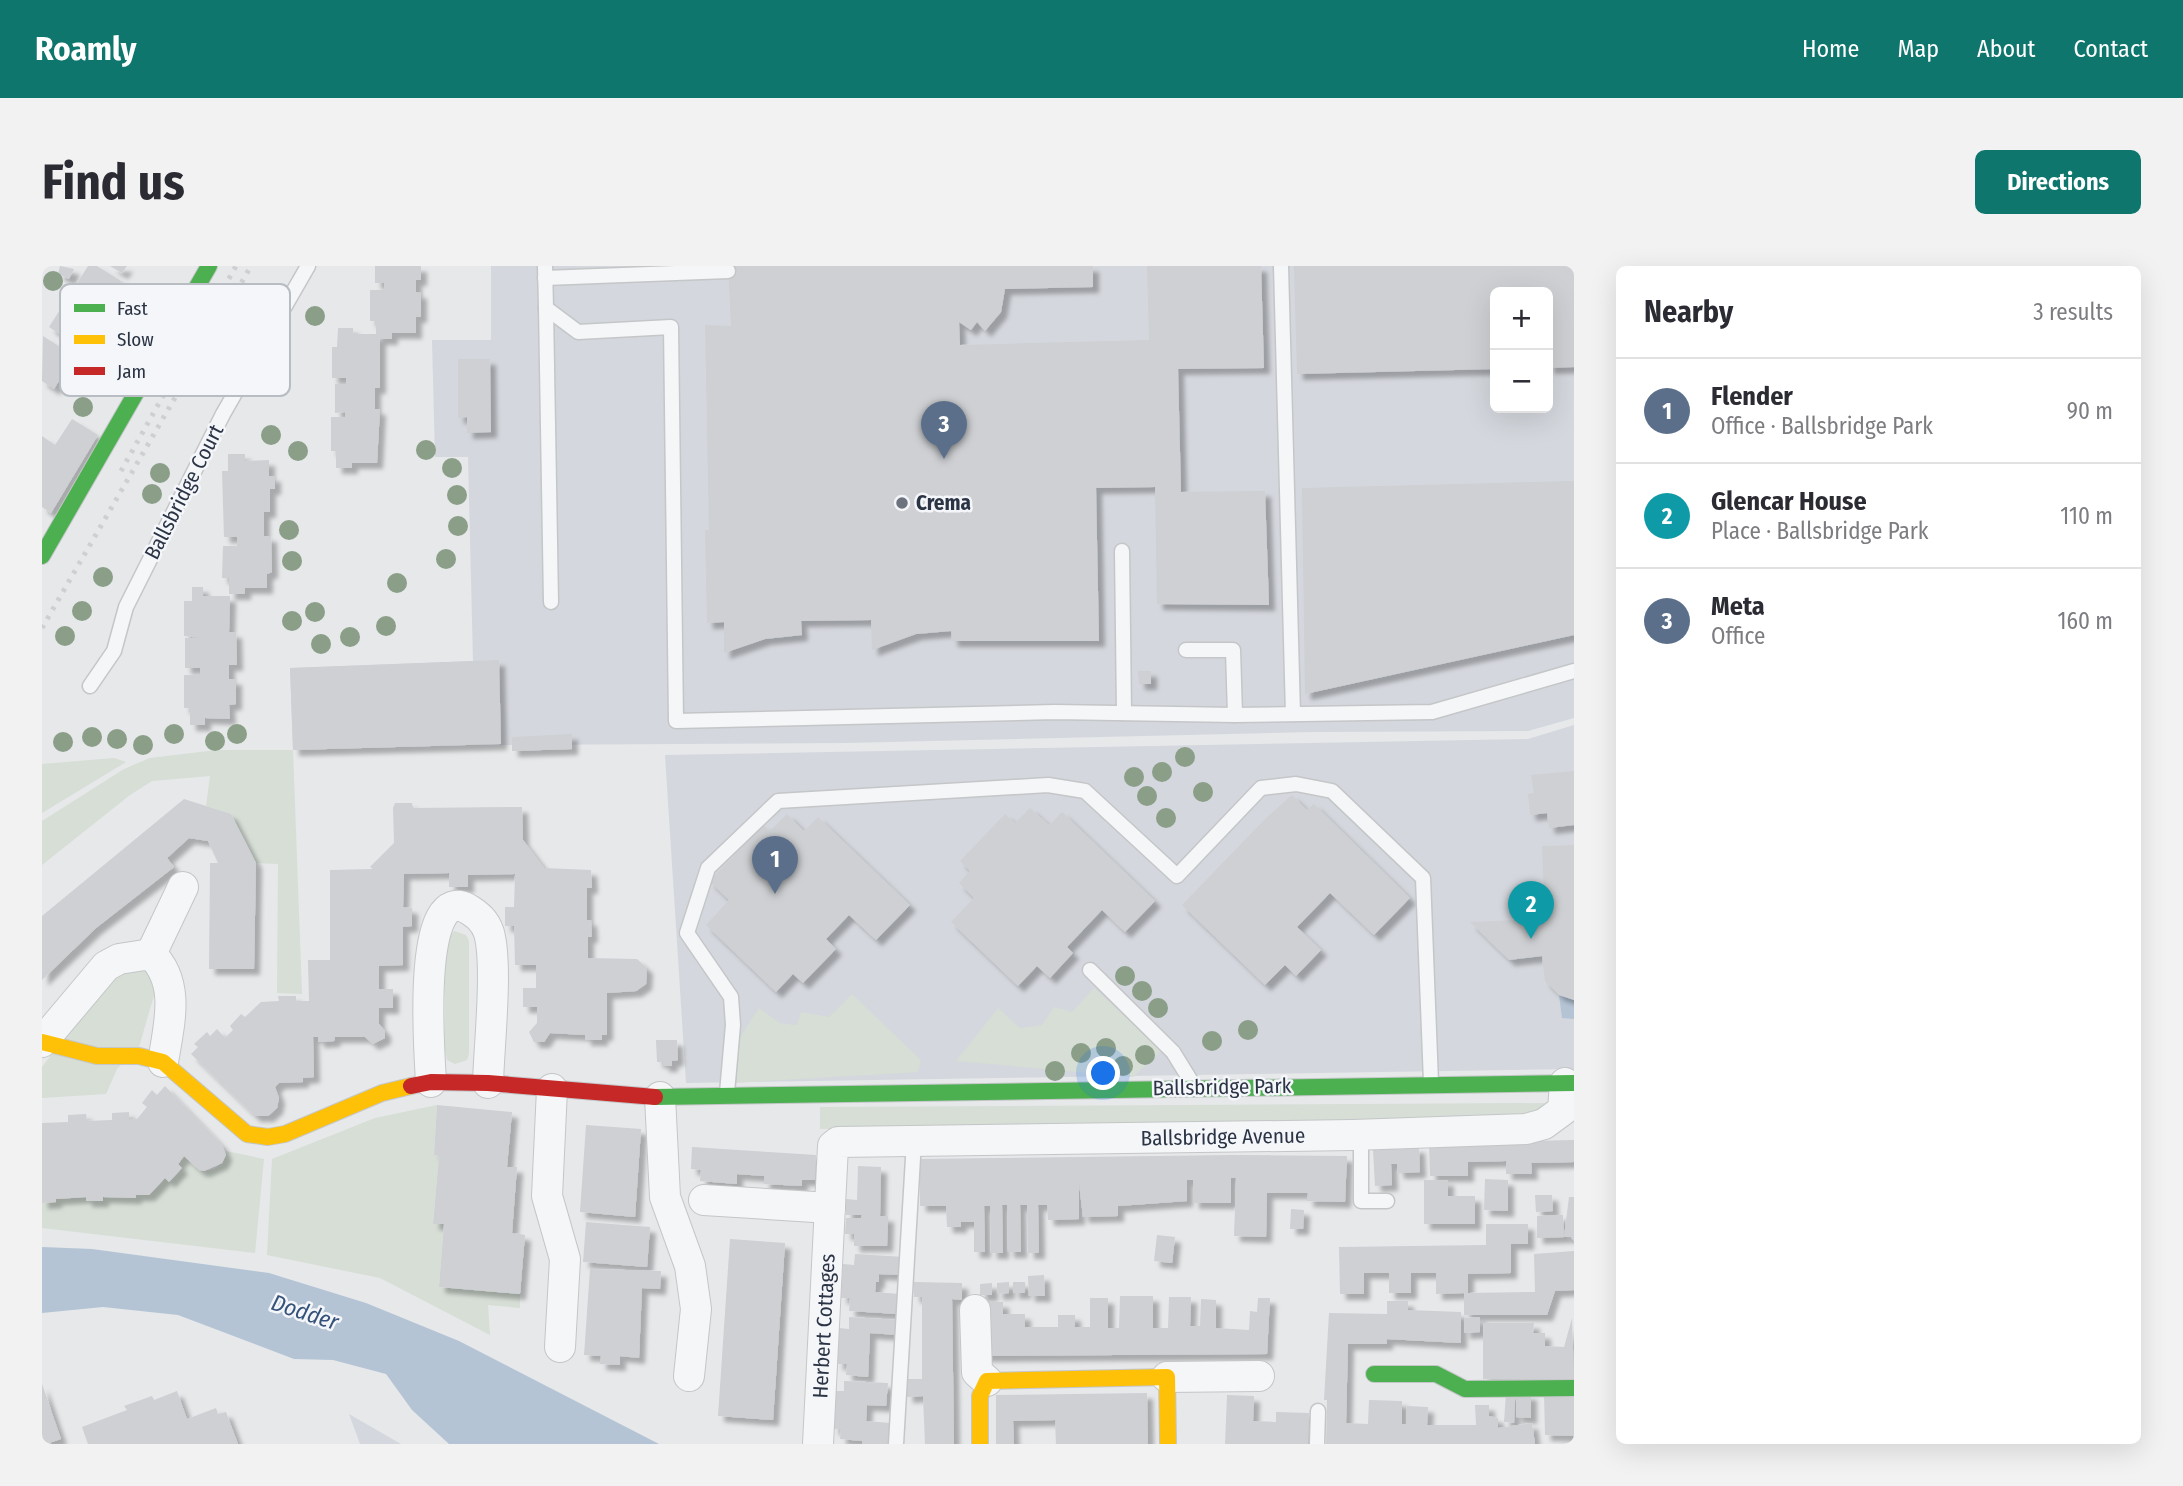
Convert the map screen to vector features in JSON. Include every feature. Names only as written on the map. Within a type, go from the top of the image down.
[{"type":"street","points":[[199,284],[209,266]]},
{"type":"street","points":[[42,556],[134,396]]},
{"type":"street","points":[[151,954],[183,887]]},
{"type":"street","points":[[430,1082],[429,962],[433,934],[442,916],[455,908],[464,907],[481,916],[489,933],[488,1083]]},
{"type":"street","points":[[151,954],[164,967],[172,995],[163,1062],[139,1056],[97,1056],[42,1042],[106,966],[118,959],[151,954]]},
{"type":"street","name":"Ballsbridge Park","points":[[163,1062],[247,1134],[268,1137],[285,1134],[382,1093],[430,1082],[488,1083],[660,1097],[1570,1083]]},
{"type":"street","name":"Ballsbridge Avenue","points":[[850,1142],[1361,1135],[1526,1129],[1556,1118],[1563,1110],[1570,1083]]},
{"type":"street","points":[[552,1088],[547,1196],[565,1259],[560,1347]]},
{"type":"street","points":[[660,1097],[665,1198],[690,1266],[696,1309],[689,1376]]},
{"type":"street","name":"Herbert Cottages","points":[[818,1444],[833,1146],[838,1142],[850,1142]]},
{"type":"street","points":[[704,1200],[830,1208]]},
{"type":"street","points":[[975,1310],[977,1372],[987,1381],[1259,1376]]},
{"type":"street","points":[[1374,1374],[1436,1374],[1465,1389],[1574,1388]]},
{"type":"street","points":[[1167,1377],[1168,1444]]},
{"type":"street","points":[[980,1444],[980,1396],[987,1381]]},
{"type":"lane","name":"Ballsbridge Court","points":[[290,297],[308,266]]},
{"type":"lane","points":[[1281,266],[1293,714]]},
{"type":"lane","points":[[551,602],[545,272],[728,271]]},
{"type":"lane","points":[[546,309],[578,332],[671,327],[676,721],[1124,713],[1235,715],[1432,712],[1574,671]]},
{"type":"lane","name":"Ballsbridge Court","points":[[90,686],[114,651],[126,607],[233,396]]},
{"type":"lane","points":[[1122,551],[1124,713]]},
{"type":"lane","points":[[1186,650],[1233,650],[1235,715]]},
{"type":"lane","points":[[727,1095],[733,1025],[731,996],[687,933],[708,868],[778,801],[1048,785],[1085,791],[1177,876],[1261,788],[1296,784],[1332,792],[1423,878],[1431,1084]]},
{"type":"lane","points":[[1090,970],[1173,1052],[1194,1087]]},
{"type":"lane","points":[[1361,1135],[1361,1201],[1387,1201]]},
{"type":"lane","points":[[896,1444],[914,1141]]},
{"type":"lane","points":[[1317,1444],[1318,1410]]},
{"type":"shaded area","points":[[491,266],[1574,266],[1574,718],[1528,731],[1313,732],[846,743],[346,746],[293,750],[290,668],[473,661],[468,457],[435,457],[432,340],[491,340]]},
{"type":"shaded area","points":[[1574,725],[1574,1069],[686,1083],[665,755],[1528,739]]},
{"type":"shaded area","points":[[217,750],[293,750],[302,994],[277,993],[278,864],[256,863],[231,814],[206,806],[210,776],[152,781],[130,795],[42,865],[42,821],[124,769],[150,758]]},
{"type":"shaded area","points":[[114,758],[126,762],[42,813],[42,764]]},
{"type":"shaded area","points":[[454,931],[466,935],[469,941],[469,1054],[467,1060],[455,1064],[447,1060],[445,1050],[445,943]]},
{"type":"shaded area","points":[[144,970],[153,975],[157,985],[139,1047],[117,1069],[106,1094],[42,1098],[42,1067],[111,979],[126,972]]},
{"type":"shaded area","points":[[1094,988],[1162,1050],[1133,1077],[956,1061],[998,1008],[1020,1028],[1042,1025],[1054,1007],[1072,1012]]},
{"type":"shaded area","points":[[852,994],[921,1060],[918,1072],[733,1083],[731,1051],[759,1008],[780,1023],[797,1025],[801,1012],[829,1017]]},
{"type":"shaded area","points":[[1547,1103],[1550,1108],[1539,1117],[1050,1128],[820,1129],[820,1107]]},
{"type":"shaded area","points":[[437,1105],[434,1155],[439,1156],[433,1223],[444,1224],[439,1287],[520,1294],[520,1308],[488,1305],[490,1335],[380,1278],[267,1255],[272,1159],[375,1118]]},
{"type":"shaded area","points":[[226,1151],[264,1159],[255,1253],[42,1228],[42,1203],[56,1202],[56,1199],[86,1197],[86,1201],[103,1201],[103,1197],[135,1198],[136,1195],[149,1195],[165,1178],[169,1181],[184,1156],[208,1170],[218,1166]]},
{"type":"shaded area","points":[[349,1414],[401,1444],[360,1444]]},
{"type":"water","points":[[1559,995],[1574,1000],[1574,1019],[1562,1018]]},
{"type":"water","name":"Dodder","points":[[42,1247],[92,1249],[269,1273],[366,1303],[459,1341],[659,1444],[449,1444],[412,1410],[386,1374],[333,1360],[294,1359],[178,1315],[103,1307],[42,1313]]},
{"type":"building","points":[[60,266],[74,269],[69,279],[58,274]]},
{"type":"building","points":[[88,266],[97,266],[121,281],[119,284],[76,284]]},
{"type":"building","points":[[110,266],[127,266],[122,273]]},
{"type":"building","points":[[375,266],[421,266],[421,280],[416,280],[416,292],[421,293],[421,317],[416,317],[416,333],[392,333],[392,339],[380,339],[380,388],[375,388],[375,409],[380,409],[377,463],[352,463],[352,468],[336,468],[336,451],[331,451],[331,417],[345,417],[345,412],[335,413],[335,384],[346,384],[346,378],[332,378],[332,347],[337,347],[338,328],[353,328],[353,334],[376,334],[376,321],[370,321],[370,290],[384,290],[384,283],[375,283]]},
{"type":"building","points":[[728,266],[1093,266],[1093,287],[1005,289],[1001,312],[985,331],[977,322],[971,330],[959,322],[960,345],[1149,340],[1147,266],[1261,266],[1264,368],[1178,369],[1181,492],[1265,491],[1269,605],[1157,604],[1155,487],[1096,488],[1099,641],[952,641],[951,631],[916,634],[872,650],[871,620],[801,621],[802,635],[765,639],[724,653],[724,622],[707,623],[705,530],[709,530],[705,325],[731,326]]},
{"type":"building","points":[[1294,266],[1574,266],[1574,367],[1553,368],[1553,287],[1490,287],[1490,369],[1297,374]]},
{"type":"building","points":[[60,310],[60,334],[49,327]]},
{"type":"building","points":[[43,336],[60,347],[60,379],[54,389],[42,381]]},
{"type":"building","points":[[458,359],[490,359],[491,432],[467,433],[467,417],[458,418]]},
{"type":"building","points":[[72,419],[98,435],[51,513],[42,507],[42,436],[55,445]]},
{"type":"building","points":[[228,454],[245,454],[245,461],[269,460],[269,476],[275,476],[275,489],[270,489],[270,512],[264,512],[264,536],[271,536],[272,572],[267,574],[267,588],[245,588],[245,594],[229,594],[229,578],[222,578],[223,546],[237,546],[237,537],[224,537],[222,471],[228,471]]},
{"type":"building","points":[[1574,481],[1574,635],[1305,694],[1302,488]]},
{"type":"building","points":[[192,587],[203,587],[203,596],[230,596],[229,632],[236,632],[237,665],[229,665],[229,679],[236,679],[236,704],[229,705],[230,719],[205,718],[205,725],[190,725],[190,708],[184,708],[184,675],[200,675],[200,668],[185,668],[185,638],[200,638],[184,636],[184,601],[192,601]]},
{"type":"building","points":[[499,660],[501,744],[293,750],[290,668]]},
{"type":"building","points":[[1138,671],[1151,671],[1151,684],[1139,684]]},
{"type":"building","points":[[572,734],[572,749],[512,751],[512,737]]},
{"type":"building","points":[[1574,771],[1574,825],[1549,828],[1547,813],[1530,815],[1528,794],[1534,793],[1531,775]]},
{"type":"building","points":[[1292,795],[1307,810],[1314,804],[1410,898],[1374,935],[1330,893],[1297,927],[1321,950],[1296,976],[1285,965],[1265,985],[1182,905],[1266,818]]},
{"type":"building","points":[[184,799],[231,814],[256,863],[254,969],[209,969],[210,863],[218,863],[208,841],[189,838],[167,858],[174,867],[96,928],[42,980],[42,916]]},
{"type":"building","points":[[395,803],[412,803],[413,808],[522,807],[523,840],[544,868],[591,870],[592,888],[587,888],[587,920],[591,920],[592,937],[588,937],[588,958],[637,959],[647,968],[646,984],[636,991],[607,993],[607,1035],[602,1035],[602,1040],[585,1040],[585,1035],[550,1033],[544,1042],[534,1042],[529,1032],[537,1023],[537,1007],[523,1007],[523,988],[536,988],[536,965],[515,965],[514,926],[505,926],[505,907],[514,907],[515,874],[468,875],[468,887],[449,887],[449,873],[404,874],[403,907],[412,908],[412,926],[403,927],[403,965],[379,966],[379,989],[393,989],[393,1008],[379,1008],[379,1024],[385,1031],[385,1038],[373,1044],[365,1037],[335,1037],[334,1041],[318,1042],[318,1037],[313,1037],[314,1077],[303,1078],[303,1082],[279,1083],[275,1087],[279,1098],[277,1108],[268,1116],[255,1116],[191,1054],[198,1047],[194,1044],[207,1032],[210,1036],[217,1029],[225,1038],[233,1030],[230,1026],[241,1014],[245,1017],[261,1002],[279,1001],[278,996],[296,996],[296,1001],[309,1001],[308,960],[330,960],[330,870],[373,869],[370,867],[394,843]]},
{"type":"building","points":[[1030,808],[1049,825],[1062,812],[1155,901],[1125,932],[1102,910],[1067,947],[1073,953],[1050,978],[1037,966],[1018,986],[951,922],[974,898],[959,883],[970,871],[960,861],[1005,814],[1015,823]]},
{"type":"building","points":[[787,814],[804,831],[818,817],[910,905],[876,940],[849,915],[826,939],[836,949],[803,983],[793,974],[776,992],[706,925],[729,900],[709,881],[764,825],[770,831]]},
{"type":"building","points":[[1574,845],[1574,1000],[1559,995],[1545,981],[1542,956],[1509,960],[1470,922],[1545,919],[1542,846]]},
{"type":"building","points":[[656,1040],[677,1040],[678,1060],[672,1061],[672,1066],[663,1066],[663,1062],[657,1062]]},
{"type":"building","points":[[165,1086],[222,1145],[226,1155],[222,1163],[204,1171],[199,1170],[184,1156],[178,1164],[182,1168],[169,1182],[165,1178],[149,1195],[136,1195],[136,1198],[103,1197],[103,1201],[86,1201],[86,1197],[42,1203],[42,1123],[68,1122],[68,1115],[86,1114],[87,1121],[112,1120],[112,1113],[129,1112],[129,1120],[137,1119],[147,1107],[142,1103],[152,1090],[157,1095]]},
{"type":"building","points":[[437,1105],[512,1112],[507,1167],[517,1167],[512,1233],[525,1235],[520,1294],[439,1287],[444,1224],[433,1224],[439,1156],[434,1155]]},
{"type":"building","points":[[586,1125],[641,1129],[635,1217],[580,1212]]},
{"type":"building","points":[[1574,1140],[1574,1162],[1531,1163],[1532,1174],[1506,1174],[1506,1161],[1468,1162],[1468,1176],[1430,1176],[1429,1143]]},
{"type":"building","points":[[692,1147],[816,1155],[815,1180],[802,1180],[802,1186],[764,1184],[764,1176],[737,1174],[737,1184],[700,1181],[701,1170],[691,1169]]},
{"type":"building","points":[[1419,1147],[1420,1172],[1398,1173],[1397,1164],[1391,1164],[1392,1185],[1375,1186],[1373,1149]]},
{"type":"building","points":[[1347,1156],[1345,1202],[1307,1201],[1308,1193],[1267,1193],[1266,1237],[1234,1236],[1236,1178],[1231,1178],[1231,1203],[1193,1203],[1193,1180],[1187,1180],[1187,1201],[1118,1206],[1118,1216],[1083,1217],[1079,1183],[1079,1219],[1048,1220],[1047,1205],[1038,1205],[1039,1253],[1028,1253],[1027,1205],[1020,1205],[1021,1252],[1008,1252],[1007,1205],[1002,1205],[1003,1253],[991,1253],[990,1206],[984,1206],[985,1252],[974,1252],[974,1222],[961,1222],[961,1227],[947,1227],[946,1206],[920,1206],[920,1159]]},
{"type":"building","points":[[858,1166],[881,1167],[880,1216],[888,1216],[887,1246],[854,1246],[854,1234],[845,1234],[846,1218],[861,1218],[862,1215],[846,1215],[846,1199],[857,1200]]},
{"type":"building","points":[[1485,1179],[1508,1180],[1508,1211],[1484,1210]]},
{"type":"building","points":[[1424,1180],[1448,1180],[1448,1196],[1475,1196],[1475,1224],[1424,1224]]},
{"type":"building","points":[[1535,1195],[1552,1195],[1553,1211],[1536,1212]]},
{"type":"building","points":[[1569,1197],[1574,1197],[1574,1241],[1571,1237],[1564,1237]]},
{"type":"building","points":[[1291,1209],[1304,1210],[1303,1229],[1290,1229]]},
{"type":"building","points":[[1563,1215],[1564,1237],[1537,1238],[1537,1216]]},
{"type":"building","points":[[586,1222],[650,1227],[647,1267],[583,1262]]},
{"type":"building","points":[[1486,1224],[1528,1224],[1528,1244],[1511,1244],[1511,1273],[1468,1274],[1468,1293],[1535,1292],[1534,1254],[1574,1251],[1574,1290],[1555,1291],[1547,1315],[1464,1315],[1464,1293],[1436,1294],[1436,1273],[1411,1273],[1411,1293],[1389,1293],[1389,1273],[1364,1273],[1364,1294],[1340,1294],[1339,1247],[1486,1245]]},
{"type":"building","points":[[1157,1235],[1175,1237],[1172,1263],[1154,1261]]},
{"type":"building","points":[[730,1239],[785,1243],[773,1420],[718,1416]]},
{"type":"building","points":[[855,1254],[904,1257],[903,1275],[879,1274],[879,1282],[876,1282],[875,1292],[899,1294],[898,1314],[849,1311],[850,1298],[841,1298],[843,1264],[854,1265]]},
{"type":"building","points":[[590,1269],[661,1271],[660,1289],[642,1288],[639,1358],[620,1356],[620,1365],[600,1364],[601,1356],[584,1355]]},
{"type":"building","points":[[1044,1275],[1045,1296],[1029,1296],[1028,1276]]},
{"type":"building","points":[[914,1282],[962,1283],[962,1300],[952,1299],[954,1444],[925,1444],[923,1396],[907,1397],[906,1379],[922,1379],[922,1297],[914,1297]]},
{"type":"building","points":[[1009,1282],[1009,1293],[997,1294],[997,1283]]},
{"type":"building","points":[[1013,1282],[1025,1282],[1025,1293],[1013,1293]]},
{"type":"building","points":[[992,1283],[992,1295],[980,1295],[980,1284]]},
{"type":"building","points":[[1120,1296],[1153,1296],[1153,1328],[1168,1328],[1169,1297],[1191,1297],[1190,1326],[1200,1326],[1201,1299],[1216,1300],[1216,1328],[1249,1330],[1250,1311],[1257,1312],[1258,1298],[1270,1298],[1267,1354],[981,1356],[980,1302],[1003,1302],[1003,1314],[1025,1314],[1025,1327],[1058,1327],[1058,1315],[1075,1315],[1075,1327],[1090,1327],[1090,1298],[1108,1298],[1108,1328],[1119,1328]]},
{"type":"building","points":[[1387,1301],[1408,1301],[1408,1310],[1461,1312],[1461,1343],[1387,1339],[1387,1344],[1348,1344],[1346,1423],[1368,1424],[1369,1400],[1402,1401],[1402,1424],[1406,1424],[1407,1406],[1428,1407],[1427,1425],[1476,1425],[1475,1405],[1489,1405],[1489,1416],[1498,1418],[1498,1428],[1532,1423],[1535,1444],[1326,1444],[1327,1400],[1324,1400],[1329,1313],[1387,1314]]},
{"type":"building","points":[[849,1317],[898,1320],[897,1335],[870,1333],[868,1377],[846,1375],[847,1364],[837,1364],[839,1328],[849,1329]]},
{"type":"building","points":[[1480,1317],[1480,1332],[1464,1333],[1464,1318]]},
{"type":"building","points":[[1572,1318],[1574,1380],[1483,1379],[1483,1323],[1534,1323],[1533,1333],[1545,1333],[1545,1346],[1564,1347]]},
{"type":"building","points":[[844,1381],[888,1383],[886,1406],[867,1405],[866,1421],[890,1423],[889,1444],[862,1444],[862,1441],[840,1439],[841,1429],[833,1429],[835,1391],[844,1391]]},
{"type":"building","points":[[42,1384],[61,1439],[46,1444],[42,1444]]},
{"type":"building","points":[[177,1391],[187,1419],[216,1408],[218,1414],[226,1412],[238,1444],[88,1444],[82,1427],[127,1410],[124,1406],[152,1396],[154,1400]]},
{"type":"building","points":[[1147,1393],[1148,1444],[1056,1444],[1055,1420],[1013,1421],[1014,1444],[996,1444],[996,1395]]},
{"type":"building","points":[[1506,1393],[1515,1393],[1514,1423],[1504,1422]]},
{"type":"building","points":[[1544,1393],[1574,1394],[1574,1436],[1545,1435]]},
{"type":"building","points":[[1516,1394],[1531,1394],[1531,1418],[1516,1417]]},
{"type":"building","points":[[1227,1395],[1254,1396],[1253,1421],[1276,1422],[1276,1412],[1309,1413],[1308,1444],[1225,1444]]},
{"type":"railway","points":[[226,284],[236,266]]},
{"type":"railway","points":[[241,284],[251,266]]},
{"type":"railway","points":[[121,471],[163,396]]},
{"type":"railway","points":[[42,628],[176,396]]},
{"type":"traffic: fast","points":[[199,284],[209,266]]},
{"type":"traffic: fast","points":[[42,556],[134,396]]},
{"type":"traffic: fast","points":[[655,1097],[1574,1083]]},
{"type":"traffic: fast","points":[[1374,1374],[1436,1374],[1465,1389],[1574,1388]]},
{"type":"traffic: slow","points":[[42,1042],[97,1056],[139,1056],[163,1062],[247,1134],[268,1137],[285,1134],[382,1093],[411,1086]]},
{"type":"traffic: slow","points":[[980,1444],[980,1396],[987,1381],[1167,1377],[1168,1444]]},
{"type":"traffic: jam","points":[[411,1086],[431,1082],[488,1083],[655,1097]]},
{"type":"place","name":"Meta","points":[[944,459]]},
{"type":"place","name":"Crema","points":[[902,503]]},
{"type":"place","name":"Flender","points":[[775,894]]},
{"type":"place","name":"Glencar House","points":[[1531,939]]}]
